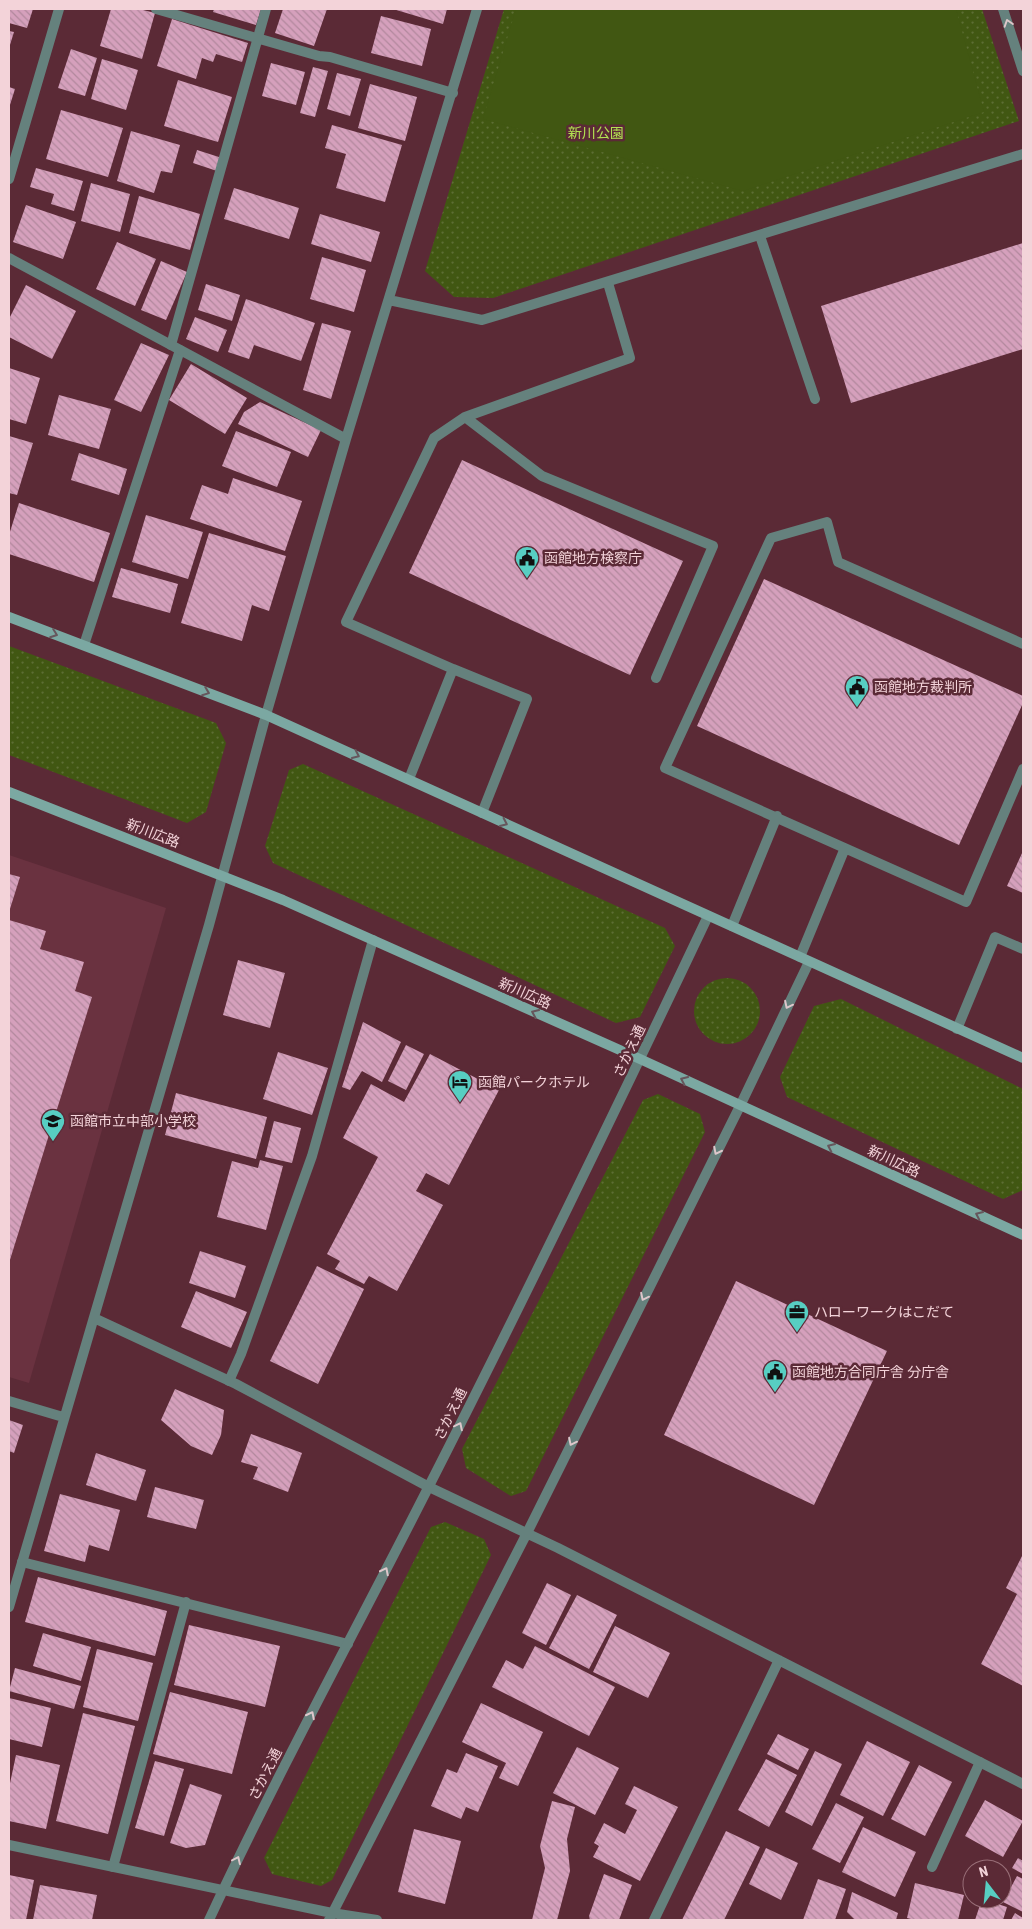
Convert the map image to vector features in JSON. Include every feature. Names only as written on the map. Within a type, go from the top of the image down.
[{"type":"street","points":[[9,179],[59,9]]},
{"type":"street","points":[[156,9],[453,93]]},
{"type":"street","points":[[84,645],[175,348],[266,9]]},
{"type":"street","points":[[10,1601],[63,1417],[94,1318],[346,439],[453,93],[477,9]]},
{"type":"street","points":[[1003,9],[1023,72]]},
{"type":"street","points":[[389,300],[482,320],[608,283],[1023,154]]},
{"type":"street","points":[[760,236],[815,400]]},
{"type":"street","points":[[9,258],[346,439]]},
{"type":"street","points":[[482,813],[527,699],[346,622],[434,438],[465,417],[630,358],[608,283]]},
{"type":"street","points":[[465,417],[542,476],[713,546],[656,678]]},
{"type":"street","points":[[1023,644],[838,562],[827,522],[771,538],[665,768],[777,816],[966,902],[1023,769]]},
{"type":"street","points":[[9,617],[266,714],[1023,1058]]},
{"type":"street","points":[[408,779],[453,669]]},
{"type":"street","name":"新川広路","points":[[9,792],[283,900],[640,1059],[1023,1236]]},
{"type":"street","points":[[732,926],[777,816]]},
{"type":"street","points":[[331,1917],[527,1533],[740,1106],[805,959],[845,848]]},
{"type":"street","name":"さかえ通","points":[[209,1920],[243,1847],[429,1487],[640,1059],[708,916]]},
{"type":"street","points":[[957,1029],[995,937],[1023,949]]},
{"type":"street","points":[[229,1381],[241,1354],[312,1156],[373,940]]},
{"type":"street","points":[[94,1318],[229,1381],[429,1487],[527,1533],[1023,1784]]},
{"type":"street","points":[[9,1401],[63,1417]]},
{"type":"street","points":[[22,1562],[348,1644]]},
{"type":"street","points":[[113,1867],[186,1602]]},
{"type":"street","points":[[654,1920],[779,1660]]},
{"type":"street","points":[[932,1866],[980,1762]]},
{"type":"street","points":[[9,1845],[224,1889],[331,1917],[376,1920]]},
{"type":"shaded area","name":"函館市立中部小学校","points":[[9,855],[166,908],[29,1383],[9,1377]]},
{"type":"green space","name":"新川公園","points":[[504,9],[982,9],[1019,121],[493,298],[454,297],[425,271]]},
{"type":"green space","name":"新川公園","points":[[516,9],[956,9],[984,112],[743,191],[483,119]]},
{"type":"green space","points":[[9,646],[216,723],[226,743],[206,812],[187,823],[9,755]]},
{"type":"green space","points":[[303,764],[665,928],[675,946],[640,1017],[616,1023],[273,863],[265,846],[289,770]]},
{"type":"green space","points":[[727,978],[740,980],[750,988],[758,998],[760,1011],[758,1024],[750,1034],[740,1042],[727,1044],[714,1042],[704,1034],[696,1024],[694,1011],[696,998],[704,988],[714,980]]},
{"type":"green space","points":[[841,999],[1023,1089],[1023,1190],[1003,1199],[787,1097],[780,1077],[814,1006]]},
{"type":"green space","points":[[658,1094],[700,1114],[705,1132],[526,1491],[511,1496],[466,1468],[462,1449],[643,1100]]},
{"type":"green space","points":[[445,1522],[484,1539],[491,1555],[332,1880],[321,1886],[272,1874],[264,1858],[431,1527]]},
{"type":"building","points":[[9,9],[33,9],[27,28],[9,23]]},
{"type":"building","points":[[111,9],[139,9],[155,13],[142,59],[100,46]]},
{"type":"building","points":[[214,9],[261,9],[256,25],[213,12]]},
{"type":"building","points":[[283,9],[327,9],[314,46],[275,33]]},
{"type":"building","points":[[393,9],[447,9],[443,24]]},
{"type":"building","points":[[381,16],[431,29],[422,66],[371,53]]},
{"type":"building","points":[[172,19],[248,43],[242,62],[216,54],[213,62],[202,58],[196,79],[157,66]]},
{"type":"building","points":[[9,31],[14,32],[9,48]]},
{"type":"building","points":[[71,49],[97,58],[85,96],[58,88]]},
{"type":"building","points":[[102,59],[138,70],[126,110],[91,99]]},
{"type":"building","points":[[271,63],[305,72],[296,105],[262,96]]},
{"type":"building","points":[[313,67],[328,71],[315,117],[300,113]]},
{"type":"building","points":[[337,73],[361,79],[350,116],[327,109]]},
{"type":"building","points":[[178,80],[232,97],[218,142],[164,126]]},
{"type":"building","points":[[370,84],[417,97],[405,141],[358,128]]},
{"type":"building","points":[[9,87],[15,89],[9,108]]},
{"type":"building","points":[[61,110],[123,128],[108,177],[46,159]]},
{"type":"building","points":[[332,125],[402,145],[385,202],[336,188],[346,154],[325,148]]},
{"type":"building","points":[[131,131],[180,145],[172,173],[161,171],[154,193],[117,181]]},
{"type":"building","points":[[197,150],[222,158],[217,171],[193,163]]},
{"type":"building","points":[[36,168],[83,181],[74,211],[51,204],[54,194],[30,187]]},
{"type":"building","points":[[91,183],[130,194],[120,232],[81,221]]},
{"type":"building","points":[[234,188],[299,208],[289,239],[224,219]]},
{"type":"building","points":[[139,196],[200,214],[190,250],[129,233]]},
{"type":"building","points":[[26,205],[76,222],[63,259],[13,242]]},
{"type":"building","points":[[320,214],[380,232],[371,262],[311,244]]},
{"type":"building","points":[[117,242],[156,259],[135,306],[96,289]]},
{"type":"building","points":[[1023,243],[1023,349],[851,403],[821,306]]},
{"type":"building","points":[[322,257],[366,270],[354,312],[310,299]]},
{"type":"building","points":[[161,261],[187,272],[166,320],[141,310]]},
{"type":"building","points":[[206,284],[240,295],[232,321],[198,310]]},
{"type":"building","points":[[26,285],[76,311],[52,359],[9,337],[9,319]]},
{"type":"building","points":[[246,299],[315,323],[301,361],[254,345],[249,359],[228,352]]},
{"type":"building","points":[[195,317],[227,330],[218,352],[186,339]]},
{"type":"building","points":[[322,323],[351,331],[331,399],[303,390]]},
{"type":"building","points":[[141,343],[169,355],[141,412],[114,400]]},
{"type":"building","points":[[191,364],[247,398],[225,434],[169,400]]},
{"type":"building","points":[[9,368],[40,378],[26,424],[9,419]]},
{"type":"building","points":[[59,395],[111,409],[99,449],[48,435]]},
{"type":"building","points":[[260,402],[321,430],[308,457],[238,424],[244,412]]},
{"type":"building","points":[[236,431],[291,452],[277,487],[222,466]]},
{"type":"building","points":[[9,436],[33,443],[17,495],[9,493]]},
{"type":"building","points":[[79,453],[127,469],[119,495],[71,480]]},
{"type":"building","points":[[462,460],[683,561],[630,675],[409,573]]},
{"type":"building","points":[[233,478],[302,501],[285,551],[190,519],[202,485],[228,494]]},
{"type":"building","points":[[19,503],[110,533],[94,582],[9,554],[9,535]]},
{"type":"building","points":[[146,515],[203,532],[188,579],[132,562]]},
{"type":"building","points":[[209,533],[286,556],[269,611],[252,605],[242,641],[181,623]]},
{"type":"building","points":[[121,568],[178,584],[170,613],[112,597]]},
{"type":"building","points":[[764,579],[1023,696],[1023,703],[959,845],[697,726]]},
{"type":"building","points":[[1023,851],[1023,893],[1007,886]]},
{"type":"building","points":[[9,874],[20,877],[9,912]]},
{"type":"building","points":[[9,920],[46,931],[40,949],[84,962],[75,991],[92,997],[9,1263]]},
{"type":"building","points":[[238,960],[285,973],[270,1028],[223,1015]]},
{"type":"building","points":[[363,1022],[401,1042],[382,1082],[362,1071],[350,1090],[342,1087]]},
{"type":"building","points":[[406,1045],[424,1054],[406,1090],[388,1081]]},
{"type":"building","points":[[278,1052],[328,1068],[312,1115],[263,1099]]},
{"type":"building","points":[[430,1054],[499,1090],[449,1185],[426,1173],[416,1191],[443,1205],[397,1291],[369,1276],[364,1284],[335,1269],[340,1261],[327,1254],[378,1157],[343,1138],[371,1084],[404,1102]]},
{"type":"building","points":[[176,1093],[267,1117],[256,1159],[165,1135]]},
{"type":"building","points":[[274,1121],[301,1128],[292,1163],[265,1157]]},
{"type":"building","points":[[260,1160],[283,1166],[266,1230],[217,1217],[232,1161],[258,1168]]},
{"type":"building","points":[[200,1251],[246,1266],[235,1298],[189,1283]]},
{"type":"building","points":[[317,1266],[364,1289],[318,1384],[270,1361]]},
{"type":"building","name":"函館地方合同庁舎 分庁舎","points":[[736,1281],[887,1351],[814,1505],[664,1435]]},
{"type":"building","points":[[196,1291],[247,1312],[231,1348],[181,1327]]},
{"type":"building","points":[[175,1389],[224,1410],[221,1435],[212,1455],[191,1446],[161,1420]]},
{"type":"building","points":[[9,1420],[23,1425],[14,1453],[9,1451]]},
{"type":"building","points":[[251,1434],[302,1453],[288,1492],[253,1479],[258,1467],[241,1462]]},
{"type":"building","points":[[96,1453],[146,1470],[136,1501],[86,1485]]},
{"type":"building","points":[[155,1487],[204,1500],[196,1529],[147,1517]]},
{"type":"building","points":[[60,1494],[120,1510],[109,1551],[89,1545],[85,1562],[44,1551]]},
{"type":"building","points":[[1023,1554],[1023,1686],[981,1664],[1017,1594],[1006,1588]]},
{"type":"building","points":[[38,1577],[167,1611],[155,1656],[25,1622]]},
{"type":"building","points":[[547,1583],[571,1595],[546,1645],[522,1633]]},
{"type":"building","points":[[577,1595],[617,1615],[589,1669],[549,1648]]},
{"type":"building","points":[[189,1625],[280,1646],[265,1707],[174,1685]]},
{"type":"building","points":[[615,1626],[670,1653],[648,1698],[593,1672]]},
{"type":"building","points":[[43,1633],[91,1647],[81,1681],[33,1666]]},
{"type":"building","points":[[535,1646],[615,1687],[589,1736],[492,1687],[506,1660],[523,1669]]},
{"type":"building","points":[[97,1649],[153,1663],[138,1721],[83,1707]]},
{"type":"building","points":[[15,1668],[81,1686],[74,1709],[9,1691]]},
{"type":"building","points":[[170,1692],[248,1712],[232,1774],[153,1754]]},
{"type":"building","points":[[9,1698],[51,1708],[42,1747],[9,1739]]},
{"type":"building","points":[[481,1703],[543,1732],[518,1786],[499,1778],[506,1763],[462,1742]]},
{"type":"building","points":[[83,1713],[135,1726],[108,1834],[56,1821]]},
{"type":"building","points":[[778,1734],[809,1749],[798,1770],[767,1754]]},
{"type":"building","points":[[867,1741],[910,1762],[883,1816],[840,1795]]},
{"type":"building","points":[[577,1747],[619,1768],[595,1815],[553,1793]]},
{"type":"building","points":[[815,1751],[842,1764],[812,1826],[785,1812]]},
{"type":"building","points":[[466,1753],[498,1766],[478,1812],[466,1807],[461,1819],[431,1806],[447,1769],[457,1773]]},
{"type":"building","points":[[16,1755],[60,1765],[46,1829],[9,1821],[9,1788]]},
{"type":"building","points":[[766,1759],[797,1775],[769,1827],[738,1810]]},
{"type":"building","points":[[155,1761],[184,1769],[164,1836],[135,1828]]},
{"type":"building","points":[[919,1765],[952,1782],[925,1836],[891,1819]]},
{"type":"building","points":[[190,1784],[222,1795],[205,1845],[186,1848],[170,1843]]},
{"type":"building","points":[[634,1786],[678,1807],[640,1881],[593,1857],[599,1846],[594,1843],[604,1823],[625,1834],[637,1810],[625,1804]]},
{"type":"building","points":[[985,1800],[1023,1821],[1003,1857],[965,1836]]},
{"type":"building","points":[[552,1801],[575,1807],[567,1839],[570,1871],[557,1920],[532,1920],[545,1868],[540,1846]]},
{"type":"building","points":[[836,1803],[864,1817],[840,1863],[812,1849]]},
{"type":"building","points":[[863,1827],[916,1852],[895,1897],[842,1872]]},
{"type":"building","points":[[414,1829],[461,1841],[445,1904],[398,1892]]},
{"type":"building","points":[[726,1831],[760,1847],[724,1920],[682,1920]]},
{"type":"building","points":[[766,1848],[798,1863],[781,1900],[749,1884]]},
{"type":"building","points":[[1018,1858],[1023,1861],[1023,1874],[1012,1868]]},
{"type":"building","points":[[604,1874],[632,1885],[619,1920],[590,1920],[589,1916]]},
{"type":"building","points":[[9,1875],[34,1880],[26,1920],[9,1920]]},
{"type":"building","points":[[1017,1876],[1023,1879],[1023,1912],[1012,1906],[1012,1885]]},
{"type":"building","points":[[818,1879],[846,1889],[835,1920],[803,1920]]},
{"type":"building","points":[[915,1883],[962,1895],[958,1920],[915,1920],[907,1918]]},
{"type":"building","points":[[40,1885],[97,1895],[92,1920],[33,1920]]},
{"type":"building","points":[[852,1892],[898,1913],[896,1920],[855,1920],[847,1912]]},
{"type":"building","points":[[979,1909],[1006,1909],[1003,1920],[975,1920]]},
{"type":"building","points":[[1015,1913],[1023,1918],[1023,1920],[1011,1920]]},
{"type":"place","name":"函館地方検察庁","points":[[527,579]]},
{"type":"place","name":"函館地方裁判所","points":[[857,708]]},
{"type":"place","name":"函館パークホテル","points":[[460,1103]]},
{"type":"place","name":"函館市立中部小学校","points":[[53,1142]]},
{"type":"place","name":"ハローワークはこだて","points":[[797,1333]]},
{"type":"place","name":"函館地方合同庁舎 分庁舎","points":[[775,1393]]}]
